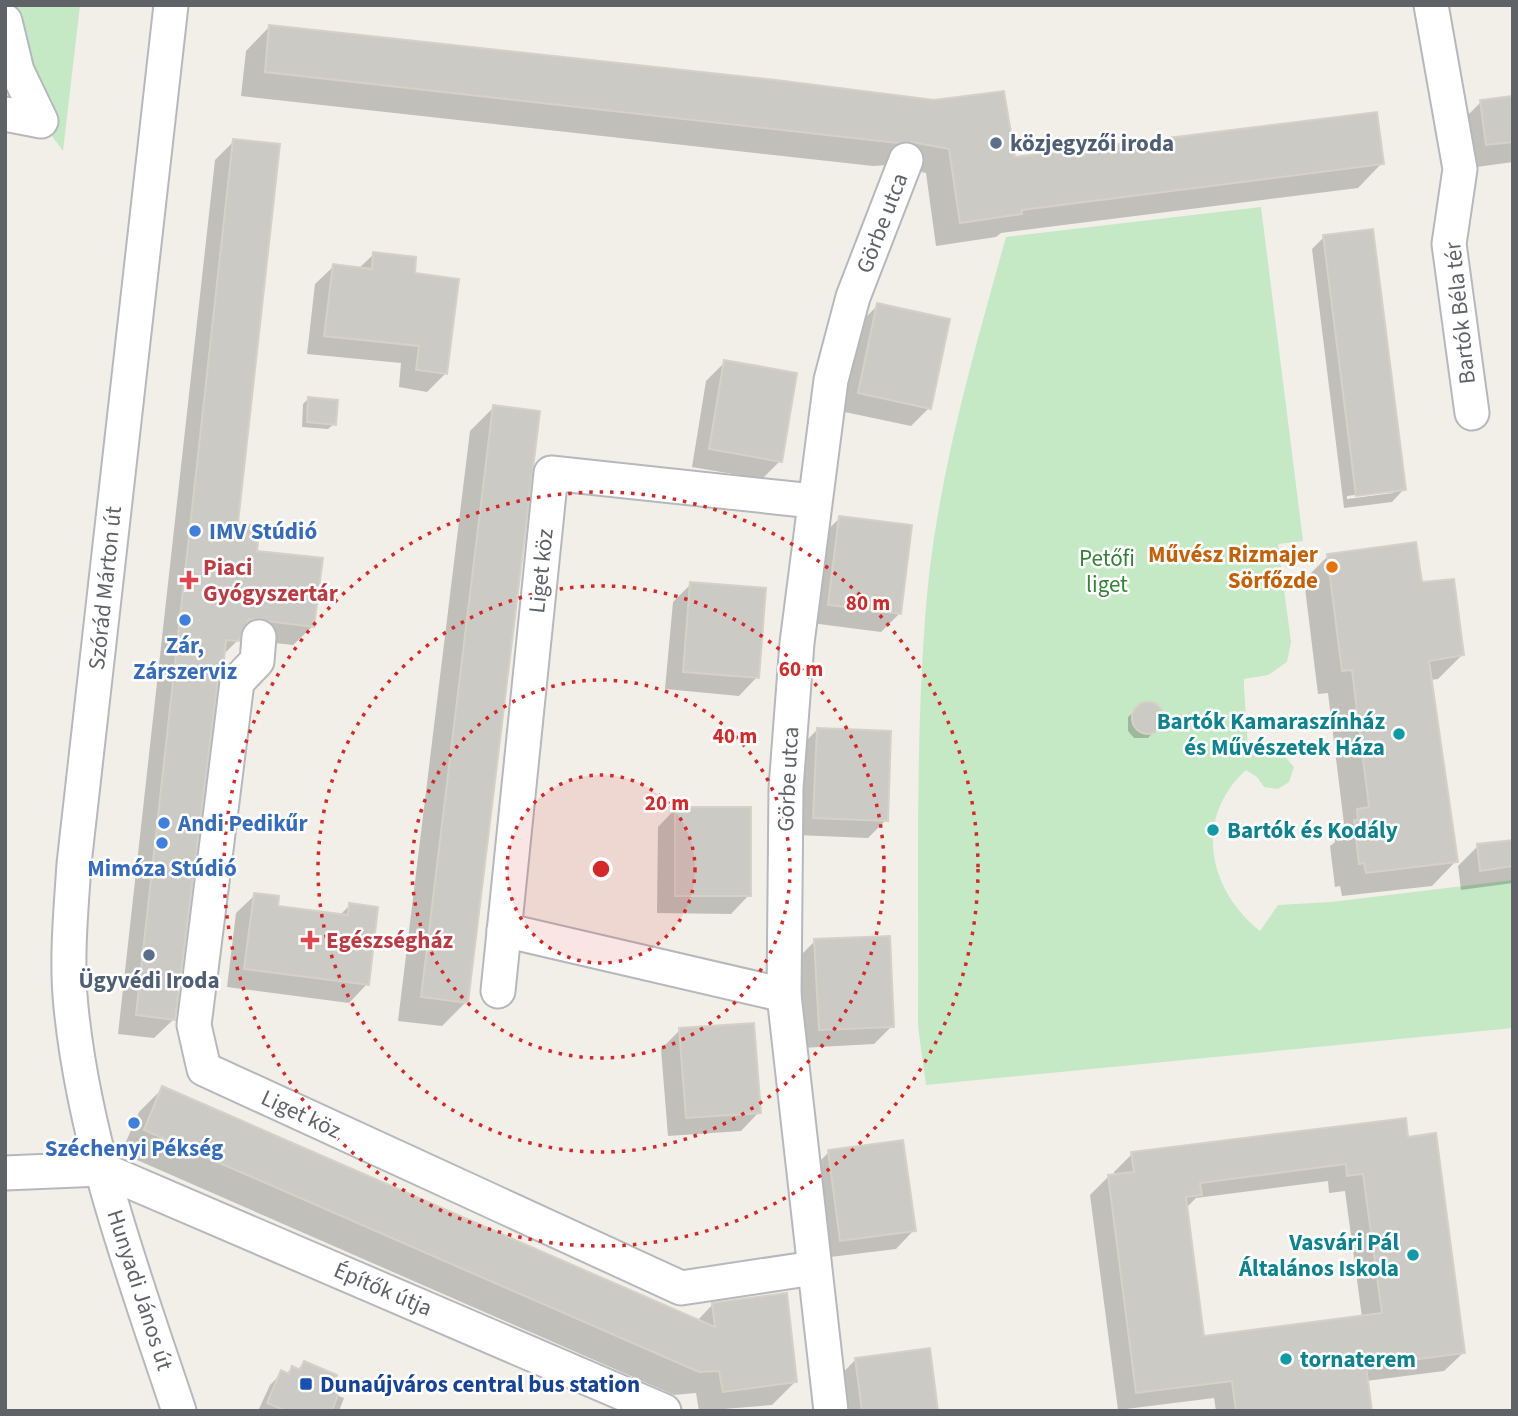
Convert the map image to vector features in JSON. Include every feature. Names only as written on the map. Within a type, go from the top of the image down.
[{"type":"street","name":"Szórád Márton út","points":[[101,1169],[82,1083],[70,1005],[69,944],[74,864],[171,5]]},
{"type":"street","name":"Bartók Béla tér","points":[[1431,5],[1460,169],[1449,244],[1472,413]]},
{"type":"street","points":[[5,21],[17,71],[41,121],[5,114]]},
{"type":"street","name":"Görbe utca","points":[[831,1411],[784,995],[786,788],[797,643],[813,501],[831,380],[853,297],[906,160]]},
{"type":"street","name":"Liget köz","points":[[498,990],[551,473],[813,501]]},
{"type":"street","name":"Liget köz","points":[[259,637],[257,661],[237,682],[194,1026],[204,1069],[681,1288],[814,1268]]},
{"type":"street","points":[[504,930],[784,995]]},
{"type":"street","points":[[5,1174],[101,1169]]},
{"type":"street","name":"Hunyadi János út","points":[[101,1169],[179,1411]]},
{"type":"street","name":"Építők útja","points":[[101,1169],[664,1411]]},
{"type":"green space","points":[[5,5],[80,5],[63,151],[41,121]]},
{"type":"green space","name":"Petőfi liget","points":[[1261,207],[1303,541],[1278,544],[1291,642],[1287,662],[1268,675],[1244,679],[1244,687],[1248,749],[1280,751],[1294,767],[1289,782],[1278,789],[1264,787],[1257,777],[1246,770],[1229,789],[1213,831],[1219,875],[1228,895],[1242,914],[1260,931],[1278,905],[1331,902],[1513,880],[1513,1028],[926,1085],[918,1026],[919,772],[925,619],[945,474],[967,379],[1006,237]]},
{"type":"building","points":[[269,25],[776,80],[934,100],[1004,91],[1015,157],[1377,112],[1384,164],[1022,210],[1022,214],[960,223],[949,149],[912,142],[898,143],[265,72]]},
{"type":"building","points":[[1513,96],[1513,142],[1486,145],[1480,100]]},
{"type":"building","points":[[233,139],[280,144],[238,523],[260,526],[257,551],[323,558],[314,627],[249,619],[239,641],[226,640],[223,669],[218,680],[175,1020],[136,1015]]},
{"type":"building","points":[[1373,229],[1406,490],[1356,496],[1323,235]]},
{"type":"building","points":[[373,252],[416,257],[415,273],[459,279],[447,374],[416,370],[419,346],[324,336],[333,264],[372,269]]},
{"type":"building","points":[[877,303],[950,319],[931,409],[858,393]]},
{"type":"building","points":[[724,360],[797,373],[782,462],[709,449]]},
{"type":"building","points":[[308,397],[338,400],[336,425],[307,422]]},
{"type":"building","points":[[493,405],[540,411],[468,1003],[421,997]]},
{"type":"building","points":[[839,516],[912,525],[901,614],[828,605]]},
{"type":"building","name":"Bartók Kamaraszínház és Művészetek Háza","points":[[1416,542],[1422,582],[1454,579],[1464,655],[1429,661],[1458,862],[1366,873],[1364,863],[1359,864],[1354,820],[1358,820],[1357,809],[1369,807],[1352,670],[1342,671],[1327,554]]},
{"type":"building","points":[[690,582],[766,588],[759,678],[683,672]]},
{"type":"building","points":[[1148,702],[1160,706],[1164,718],[1160,730],[1148,734],[1136,730],[1132,718],[1136,706]]},
{"type":"building","points":[[817,728],[891,731],[888,821],[813,818]]},
{"type":"building","points":[[675,807],[751,807],[751,896],[675,896]]},
{"type":"building","points":[[1513,840],[1513,866],[1480,871],[1477,844]]},
{"type":"building","name":"Egészségház","points":[[254,893],[279,896],[278,906],[348,915],[349,903],[378,907],[369,985],[244,969]]},
{"type":"building","points":[[890,936],[894,1027],[819,1030],[814,939]]},
{"type":"building","points":[[754,1023],[761,1113],[686,1118],[679,1028]]},
{"type":"building","points":[[162,1086],[715,1327],[712,1303],[787,1293],[797,1382],[723,1392],[719,1371],[699,1372],[144,1130]]},
{"type":"building","name":"Vasvári Pál Általános Iskola","points":[[1406,1118],[1408,1137],[1436,1133],[1465,1353],[1366,1366],[1372,1411],[1236,1411],[1232,1381],[1136,1393],[1108,1175],[1134,1172],[1131,1152]],"holes":[[[1346,1164],[1347,1176],[1363,1174],[1382,1313],[1204,1336],[1186,1197],[1202,1195],[1200,1183]]]},
{"type":"building","points":[[903,1140],[916,1231],[840,1241],[828,1150]]},
{"type":"building","points":[[930,1348],[938,1411],[862,1411],[855,1358]]},
{"type":"building","name":"Dunaújváros central bus station","points":[[304,1361],[337,1375],[334,1383],[341,1386],[332,1411],[286,1411],[267,1403],[281,1370],[289,1374],[292,1366],[300,1370]]},
{"type":"place","name":"közjegyzői iroda","points":[[996,143]]},
{"type":"place","name":"IMV Stúdió","points":[[195,531]]},
{"type":"place","name":"Művész Rizmajer Sörfőzde","points":[[1332,567]]},
{"type":"place","name":"Piaci Gyógyszertár","points":[[189,580]]},
{"type":"place","name":"Zár, Zárszerviz","points":[[185,620]]},
{"type":"place","name":"Bartók Kamaraszínház és Művészetek Háza","points":[[1399,734]]},
{"type":"place","name":"Andi Pedikűr","points":[[164,823]]},
{"type":"place","name":"Bartók és Kodály","points":[[1213,830]]},
{"type":"place","name":"Mimóza Stúdió","points":[[162,843]]},
{"type":"place","name":"Egészségház","points":[[310,940]]},
{"type":"place","name":"Ügyvédi Iroda","points":[[149,955]]},
{"type":"place","name":"Széchenyi Pékség","points":[[134,1123]]},
{"type":"place","name":"Vasvári Pál Általános Iskola","points":[[1413,1255]]},
{"type":"place","name":"tornaterem","points":[[1286,1359]]},
{"type":"place","name":"Dunaújváros central bus station","points":[[306,1384]]}]
